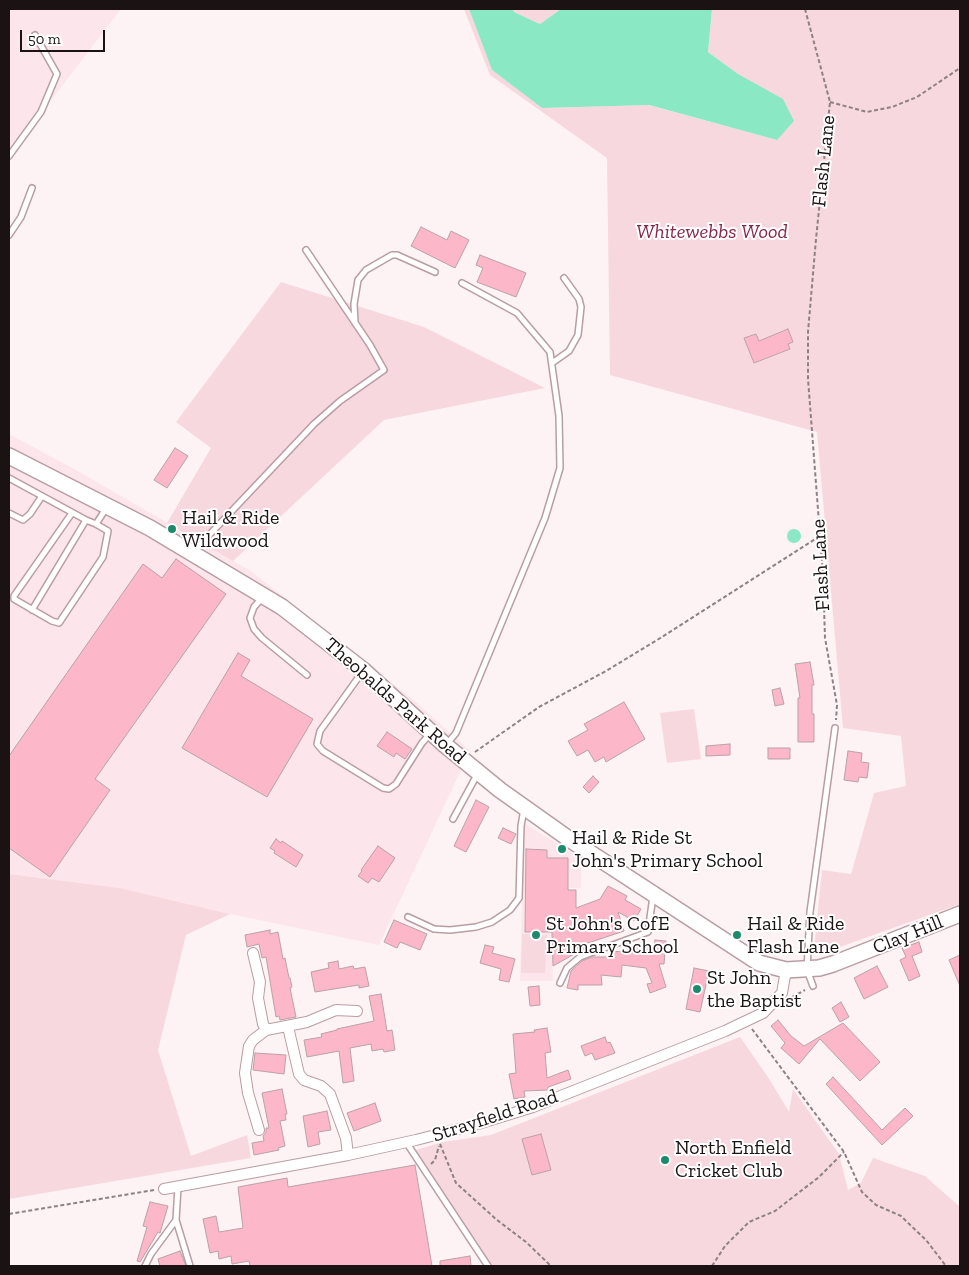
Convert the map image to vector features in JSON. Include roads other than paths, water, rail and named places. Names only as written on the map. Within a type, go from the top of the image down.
[{"type":"street","name":"Theobalds Park Road","points":[[9,456],[150,528],[282,607],[363,670],[478,773],[524,808],[750,958],[769,967]]},
{"type":"street","name":"Clay Hill","points":[[769,967],[786,970],[807,970],[833,964],[960,914]]},
{"type":"street","points":[[253,953],[260,982],[258,998],[266,1030]]},
{"type":"street","name":"Strayfield Road","points":[[164,1188],[348,1155],[478,1124],[533,1107],[745,1022],[763,1013],[782,993],[786,970]]},
{"type":"street","points":[[259,1130],[248,1093],[245,1073],[249,1046],[253,1040],[266,1030],[307,1022],[336,1010],[357,1011]]},
{"type":"street","points":[[288,1027],[299,1074],[304,1080],[321,1086],[330,1094],[346,1138],[348,1155]]},
{"type":"lane","points":[[9,156],[41,112],[57,74],[35,35]]},
{"type":"lane","points":[[9,235],[20,217],[32,188]]},
{"type":"lane","points":[[192,553],[314,424],[340,401],[384,370],[370,345],[306,250]]},
{"type":"lane","points":[[355,323],[354,304],[358,280],[366,270],[392,255],[397,255],[436,272]]},
{"type":"lane","points":[[552,363],[569,351],[578,335],[581,307],[579,299],[564,278]]},
{"type":"lane","points":[[446,745],[456,733],[538,536],[560,468],[559,416],[550,352],[517,313],[462,283]]},
{"type":"lane","points":[[9,478],[108,531],[103,557],[59,623],[32,610],[14,599],[14,596],[72,513]]},
{"type":"lane","points":[[9,513],[23,520],[30,514],[42,496]]},
{"type":"lane","points":[[96,524],[107,506]]},
{"type":"lane","points":[[32,610],[86,520]]},
{"type":"lane","points":[[264,596],[254,607],[250,618],[254,629],[262,638],[307,675]]},
{"type":"lane","points":[[363,670],[320,731],[317,744],[323,751],[383,788],[389,789],[396,784],[422,743],[432,732]]},
{"type":"lane","points":[[813,986],[807,970],[810,912],[835,728]]},
{"type":"lane","points":[[454,819],[478,773]]},
{"type":"lane","points":[[408,916],[434,929],[450,930],[476,927],[492,922],[510,910],[519,898],[521,826],[524,808]]},
{"type":"lane","points":[[560,983],[566,968],[580,957],[648,932],[654,894]]},
{"type":"lane","points":[[406,1142],[424,1172],[488,1266]]},
{"type":"lane","points":[[178,1186],[176,1220],[190,1266]]},
{"type":"lane","points":[[145,1266],[151,1254],[176,1220]]},
{"type":"place","name":"Hail & Ride Wildwood","points":[[172,529]]},
{"type":"place","name":"Hail & Ride St John's Primary School","points":[[562,849]]},
{"type":"place","name":"St John's CofE Primary School","points":[[536,935]]},
{"type":"place","name":"Hail & Ride Flash Lane","points":[[737,935]]},
{"type":"place","name":"St John the Baptist","points":[[697,989]]},
{"type":"place","name":"North Enfield Cricket Club","points":[[665,1160]]},
{"type":"park label","name":"Whitewebbs Wood","points":[[712,232]]}]
